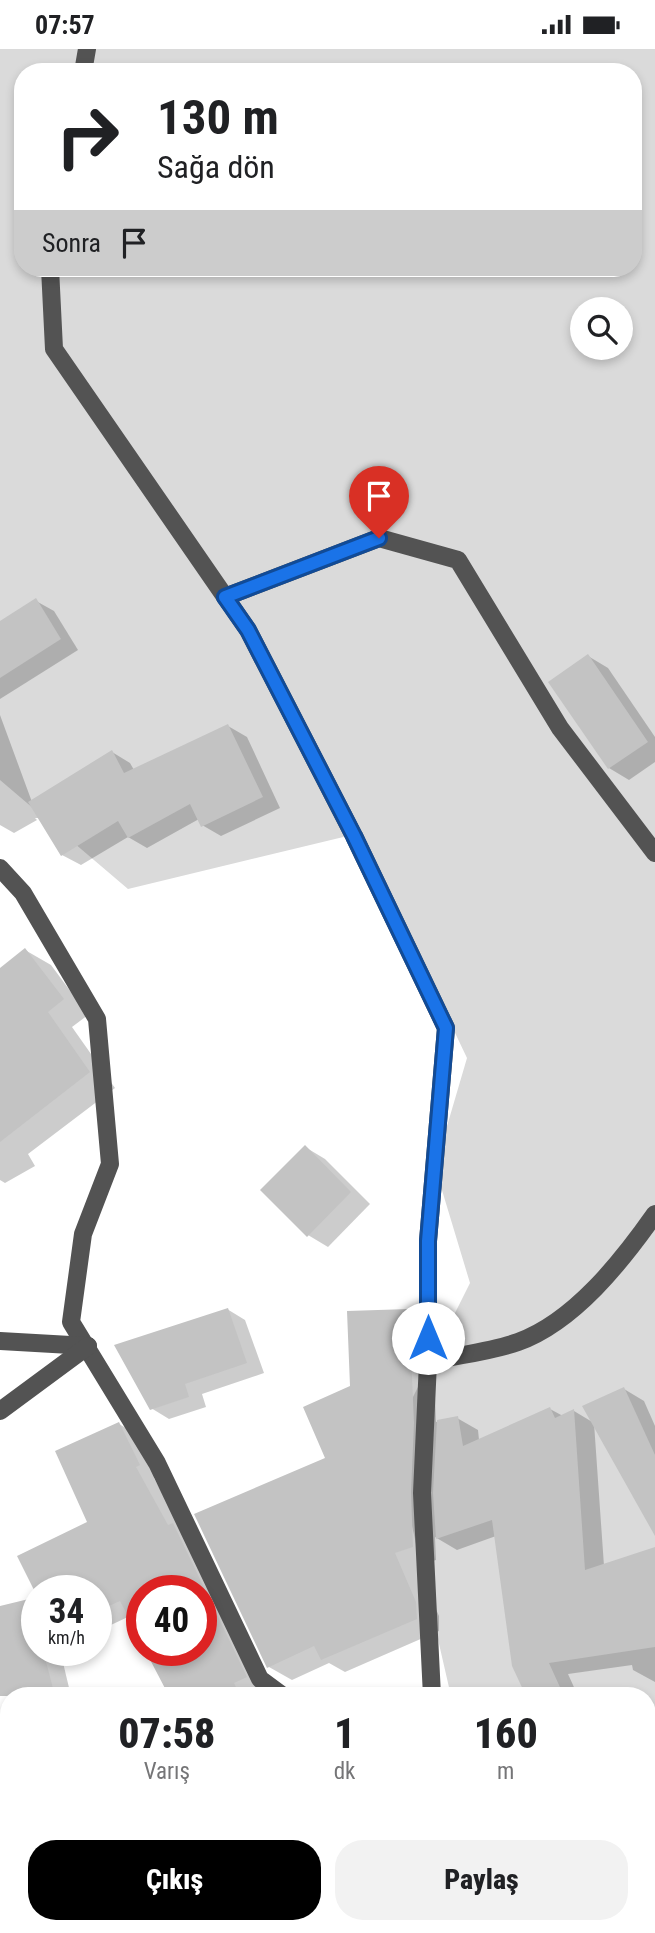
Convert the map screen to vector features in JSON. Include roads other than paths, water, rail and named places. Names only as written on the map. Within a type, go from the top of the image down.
[{"type":"street","points":[[50,277],[54,349],[248,630],[354,836],[446,1028],[428,1241],[428,1362],[422,1493],[432,1687]]},
{"type":"street","points":[[225,597],[379,538],[458,560],[560,728],[655,853]]},
{"type":"street","points":[[0,868],[23,893],[97,1019],[110,1164],[83,1234],[71,1322],[157,1463],[260,1679],[271,1687]]},
{"type":"street","points":[[428,1362],[519,1342],[578,1306],[630,1250],[655,1214]]},
{"type":"street","points":[[0,1341],[88,1346]]},
{"type":"street","points":[[0,1411],[88,1346]]}]
